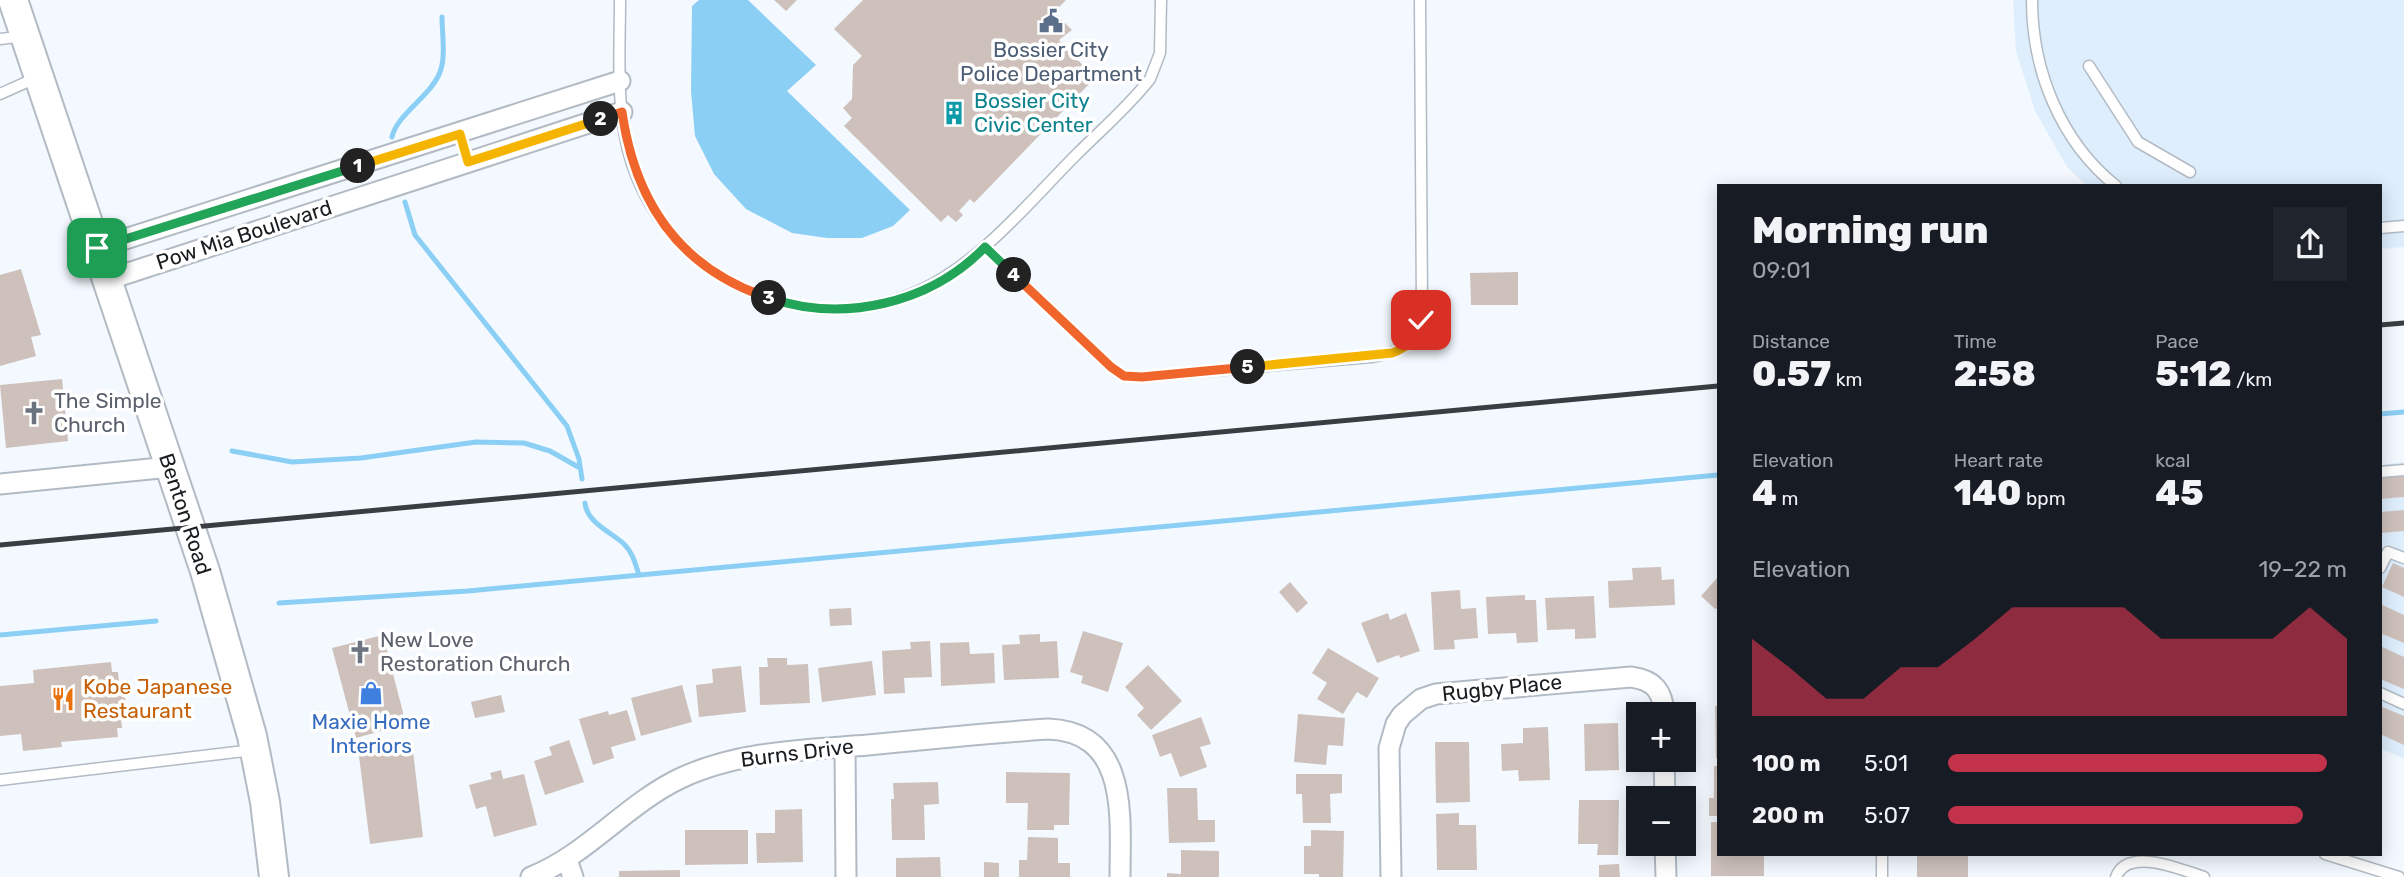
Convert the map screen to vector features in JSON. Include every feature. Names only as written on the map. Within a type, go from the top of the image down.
[{"type":"main road","name":"Benton Road","points":[[13,0],[13,37],[39,76],[205,571],[254,750],[267,814],[274,877]]},
{"type":"street","name":"Pow Mia Boulevard","points":[[97,248],[620,81]]},
{"type":"street","name":"Pow Mia Boulevard","points":[[107,279],[622,112]]},
{"type":"street","points":[[0,484],[170,467]]},
{"type":"street","name":"Rugby Place","points":[[1391,877],[1390,748],[1396,724],[1402,715],[1421,699],[1452,692],[1631,677],[1653,682],[1660,692],[1662,702]]},
{"type":"street","name":"Burns Drive","points":[[531,877],[570,868],[640,802],[680,778],[704,769],[756,756],[1048,729],[1063,730],[1093,742],[1116,780],[1120,813],[1120,877]]},
{"type":"street","points":[[845,747],[846,877]]},
{"type":"street","points":[[1665,856],[1666,877]]},
{"type":"lane","points":[[620,0],[620,81],[627,144],[636,175],[650,206],[670,234],[723,279],[755,294],[792,305],[843,309],[872,306],[906,297],[937,282],[985,247],[1150,79],[1160,53],[1161,0]]},
{"type":"lane","points":[[985,247],[1111,367],[1124,376],[1142,377],[1371,356],[1401,350],[1416,335],[1422,311],[1420,0]]},
{"type":"lane","points":[[2032,0],[2036,50],[2045,86],[2060,119],[2081,150],[2114,184]]},
{"type":"lane","points":[[2089,66],[2138,142],[2190,172]]},
{"type":"lane","points":[[0,94],[39,76]]},
{"type":"lane","points":[[460,134],[468,162]]},
{"type":"lane","points":[[2382,228],[2404,226]]},
{"type":"lane","points":[[2382,472],[2404,470]]},
{"type":"lane","points":[[2384,550],[2404,558]]},
{"type":"lane","points":[[2382,694],[2404,704]]},
{"type":"lane","points":[[0,780],[254,750]]},
{"type":"lane","points":[[1882,856],[1882,877]]},
{"type":"lane","points":[[2331,856],[2399,877]]},
{"type":"lane","points":[[2116,877],[2123,866],[2142,861],[2165,864],[2204,877]]},
{"type":"shaded area","points":[[2013,0],[2404,0],[2404,247],[2382,249],[2382,184],[2085,184],[2067,167],[2035,111],[2016,51]]},
{"type":"shaded area","points":[[2404,462],[2404,759],[2382,749],[2382,465]]},
{"type":"water","points":[[699,0],[748,0],[816,65],[787,91],[910,210],[893,226],[862,238],[827,238],[792,233],[746,209],[714,174],[695,136],[691,91],[692,6]]},
{"type":"building","points":[[774,0],[797,0],[786,11]]},
{"type":"building","name":"Bossier City Civic Center","points":[[863,0],[1066,0],[1054,12],[1072,30],[1059,40],[1095,78],[974,203],[970,199],[959,211],[963,215],[956,222],[948,215],[941,222],[844,126],[852,118],[843,108],[852,99],[853,65],[862,56],[834,29]]},
{"type":"building","points":[[21,269],[41,335],[31,337],[36,356],[0,366],[0,275]]},
{"type":"building","points":[[1518,272],[1518,305],[1471,305],[1470,273]]},
{"type":"building","points":[[62,379],[68,441],[6,448],[0,385]]},
{"type":"building","points":[[2404,476],[2404,497],[2382,499],[2382,478]]},
{"type":"building","points":[[2404,510],[2404,531],[2382,533],[2382,512]]},
{"type":"building","points":[[2393,563],[2404,568],[2404,597],[2382,587]]},
{"type":"building","points":[[1661,567],[1662,580],[1674,579],[1675,605],[1609,608],[1608,581],[1633,580],[1632,568]]},
{"type":"building","points":[[1717,578],[1717,608],[1701,596]]},
{"type":"building","points":[[1290,582],[1308,603],[1297,613],[1279,592]]},
{"type":"building","points":[[1460,590],[1461,609],[1476,608],[1478,638],[1454,640],[1455,649],[1434,650],[1431,592]]},
{"type":"building","points":[[1525,595],[1525,600],[1536,600],[1538,642],[1517,643],[1516,633],[1488,634],[1486,597]]},
{"type":"building","points":[[1594,596],[1596,638],[1575,639],[1575,629],[1547,630],[1545,598]]},
{"type":"building","points":[[2382,605],[2404,615],[2404,643],[2382,634]]},
{"type":"building","points":[[851,608],[852,625],[830,626],[829,609]]},
{"type":"building","points":[[1388,613],[1390,620],[1406,613],[1420,651],[1377,663],[1361,623]]},
{"type":"building","points":[[1083,631],[1123,643],[1108,692],[1081,683],[1083,676],[1070,672]]},
{"type":"building","points":[[1040,634],[1040,642],[1057,641],[1059,678],[1004,680],[1002,645],[1020,644],[1019,635]]},
{"type":"building","points":[[383,635],[406,724],[356,738],[332,648]]},
{"type":"building","points":[[930,641],[932,677],[904,678],[905,693],[884,694],[882,651],[911,649],[910,642]]},
{"type":"building","points":[[969,642],[970,654],[994,653],[995,683],[941,686],[940,643]]},
{"type":"building","points":[[2382,647],[2404,657],[2404,689],[2382,680]]},
{"type":"building","points":[[1328,648],[1379,678],[1367,698],[1357,692],[1343,714],[1317,699],[1327,683],[1312,673]]},
{"type":"building","points":[[767,658],[787,658],[787,665],[808,664],[810,703],[760,705],[759,667],[768,667]]},
{"type":"building","points":[[872,661],[876,695],[822,702],[818,668]]},
{"type":"building","name":"Kobe Japanese Restaurant","points":[[111,662],[112,672],[118,672],[120,691],[125,691],[126,707],[120,708],[122,728],[117,728],[118,737],[61,742],[62,747],[23,751],[21,734],[0,736],[0,686],[34,683],[33,670]]},
{"type":"building","points":[[1148,665],[1182,701],[1151,730],[1137,715],[1144,708],[1125,687]]},
{"type":"building","points":[[741,666],[746,712],[699,717],[696,685],[713,683],[712,669]]},
{"type":"building","points":[[682,685],[692,722],[641,736],[631,698]]},
{"type":"building","points":[[501,695],[505,712],[475,718],[471,702]]},
{"type":"building","points":[[1715,706],[1717,706],[1717,758]]},
{"type":"building","points":[[2382,707],[2404,716],[2404,745],[2382,735]]},
{"type":"building","points":[[627,710],[636,740],[611,747],[614,758],[593,765],[579,719],[608,711],[609,715]]},
{"type":"building","points":[[1298,714],[1345,718],[1343,746],[1328,745],[1326,765],[1294,762]]},
{"type":"building","points":[[1201,717],[1211,744],[1200,747],[1207,767],[1180,777],[1171,753],[1160,757],[1152,735]]},
{"type":"building","points":[[1618,723],[1619,770],[1585,771],[1584,724]]},
{"type":"building","points":[[1548,727],[1550,780],[1519,781],[1518,770],[1502,771],[1501,744],[1523,743],[1523,728]]},
{"type":"building","points":[[569,740],[584,782],[545,795],[534,761],[552,755],[549,747]]},
{"type":"building","points":[[412,742],[423,837],[370,844],[358,748]]},
{"type":"building","points":[[1435,742],[1469,742],[1470,802],[1436,803]]},
{"type":"building","points":[[1714,766],[1717,766],[1717,816],[1709,816],[1709,798],[1714,798]]},
{"type":"building","points":[[501,770],[503,779],[524,774],[537,825],[494,837],[486,806],[476,809],[469,785],[492,779],[490,773]]},
{"type":"building","points":[[1006,772],[1070,773],[1069,825],[1054,825],[1054,830],[1027,830],[1028,803],[1006,803]]},
{"type":"building","points":[[1296,774],[1342,774],[1342,793],[1330,794],[1331,823],[1303,823],[1302,794],[1296,794]]},
{"type":"building","points":[[938,782],[939,804],[924,805],[925,840],[892,840],[893,783]]},
{"type":"building","points":[[1167,788],[1197,788],[1198,820],[1215,820],[1215,842],[1169,843]]},
{"type":"building","points":[[1579,800],[1619,800],[1618,855],[1597,855],[1598,844],[1578,844]]},
{"type":"building","points":[[802,809],[803,862],[757,863],[756,833],[775,833],[775,810]]},
{"type":"building","points":[[1459,813],[1459,825],[1476,825],[1477,870],[1437,870],[1436,814]]},
{"type":"building","points":[[1711,822],[1717,822],[1717,856],[1764,856],[1764,876],[1711,876]]},
{"type":"building","points":[[685,830],[748,830],[748,864],[685,865]]},
{"type":"building","points":[[1311,830],[1344,831],[1343,877],[1304,874],[1304,846],[1311,846]]},
{"type":"building","points":[[1028,837],[1058,838],[1058,863],[1070,863],[1070,877],[1019,877],[1019,860],[1027,860]]},
{"type":"building","points":[[1181,850],[1219,851],[1219,877],[1167,877],[1167,873],[1181,874]]},
{"type":"building","points":[[1917,856],[1968,856],[1968,877],[1917,877]]},
{"type":"building","points":[[940,857],[941,877],[896,877],[896,858]]},
{"type":"building","points":[[984,862],[999,863],[999,877],[984,877]]},
{"type":"building","points":[[1619,864],[1620,877],[1599,877],[1599,865]]},
{"type":"building","points":[[680,870],[680,877],[619,877],[619,871]]},
{"type":"waterway","points":[[392,137],[400,121],[436,81],[440,72],[443,52],[442,17]]},
{"type":"waterway","points":[[405,202],[415,235],[567,426],[579,459],[582,479]]},
{"type":"waterway","points":[[2382,414],[2404,412]]},
{"type":"waterway","points":[[232,451],[292,462],[361,458],[476,442],[524,443],[550,451],[580,468]]},
{"type":"waterway","points":[[279,603],[468,591],[1717,475]]},
{"type":"waterway","points":[[585,503],[595,522],[627,547],[639,575]]},
{"type":"waterway","points":[[0,635],[156,621]]},
{"type":"railway","points":[[2382,325],[2404,323]]},
{"type":"railway","points":[[0,545],[1717,386]]},
{"type":"place","name":"Bossier City Police Department","points":[[1051,21]]},
{"type":"place","name":"Bossier City Civic Center","points":[[954,113]]},
{"type":"place","name":"The Simple Church","points":[[34,413]]},
{"type":"place","name":"New Love Restoration Church","points":[[360,652]]},
{"type":"place","name":"Maxie Home Interiors","points":[[371,693]]},
{"type":"place","name":"Kobe Japanese Restaurant","points":[[63,699]]},
{"type":"route","points":[[97,248],[460,134],[468,162],[622,112],[636,175],[650,206],[670,234],[682,247],[723,279],[755,294],[792,305],[852,309],[906,297],[937,282],[985,247],[1111,367],[1124,376],[1132,377],[1392,353],[1412,341],[1421,320]]}]
